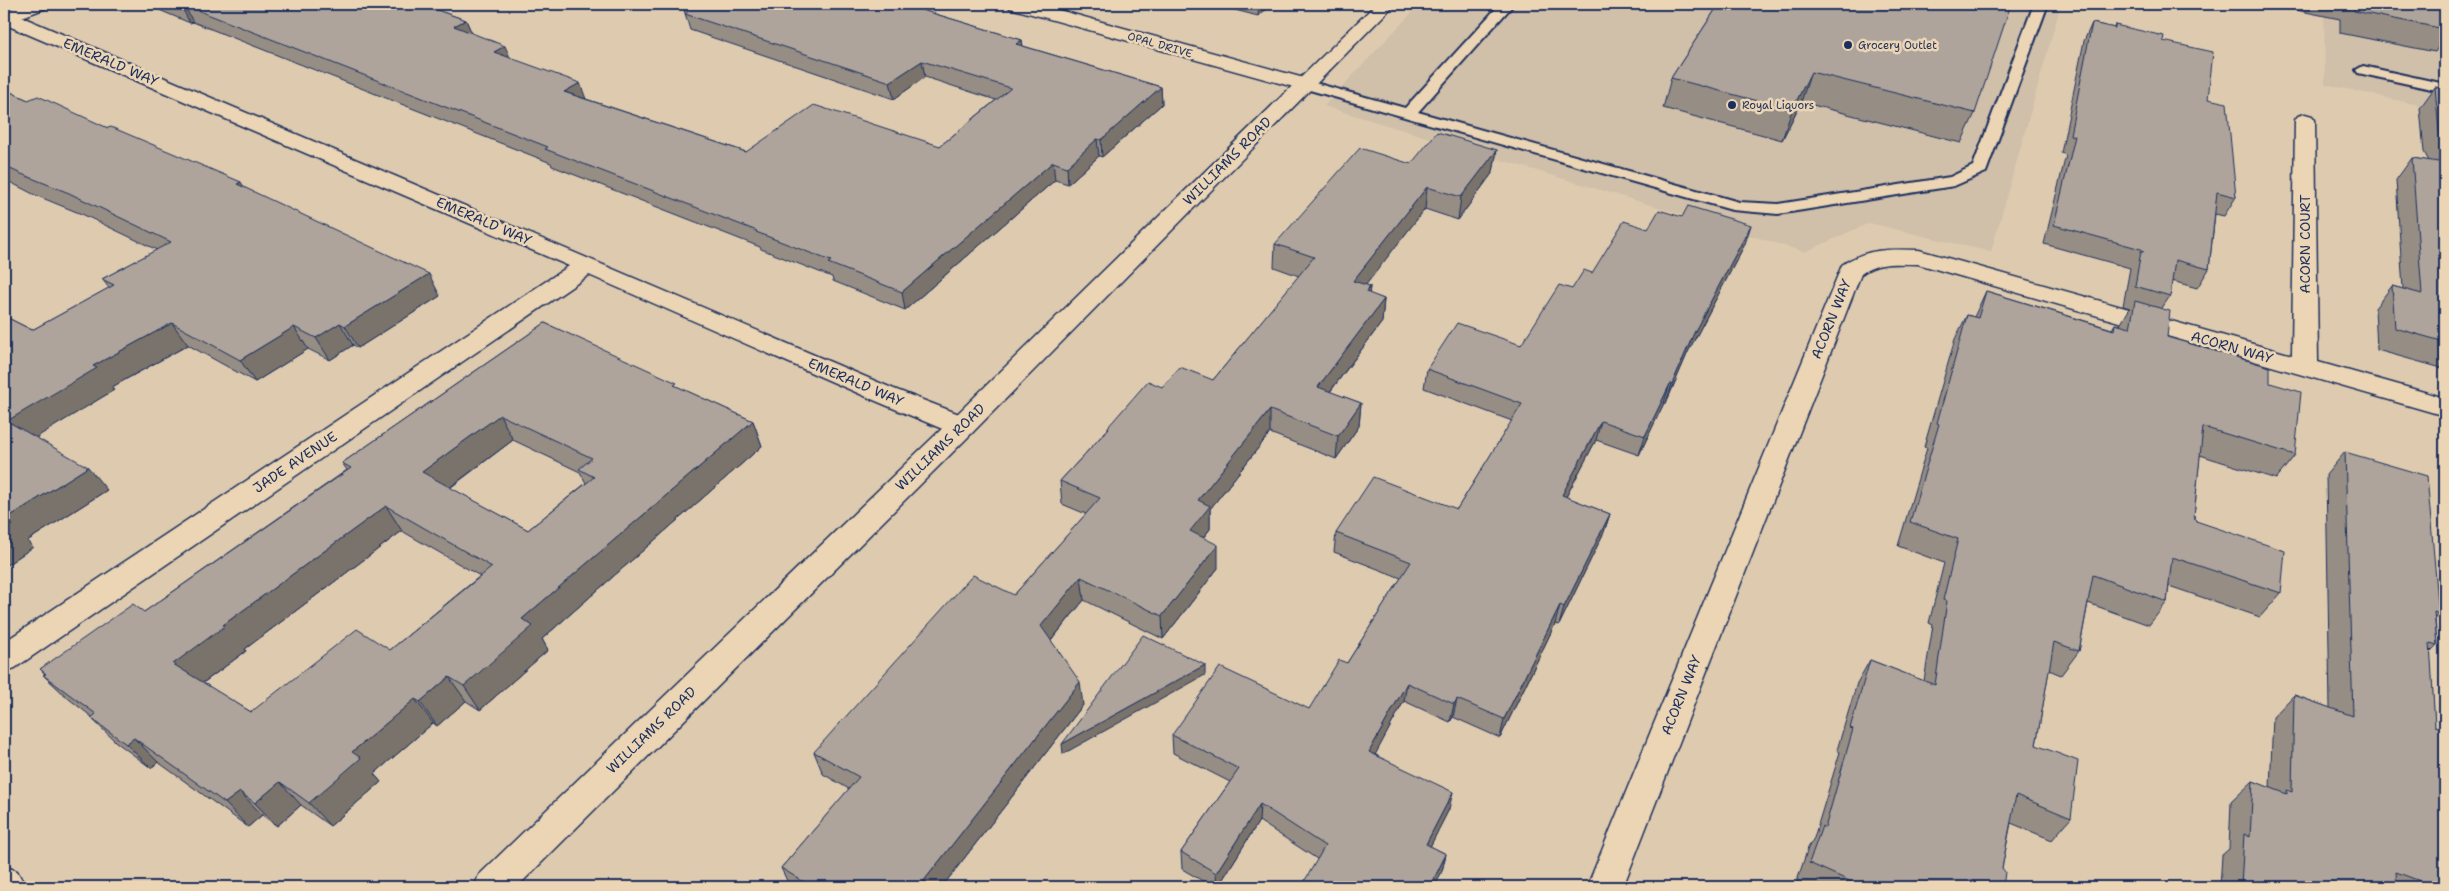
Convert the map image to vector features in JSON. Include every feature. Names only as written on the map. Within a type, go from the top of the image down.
[{"type":"street","points":[[5,18],[39,4]]},
{"type":"street","name":"OPAL DRIVE","points":[[1017,4],[1304,84]]},
{"type":"street","name":"WILLIAMS ROAD","points":[[492,887],[962,426],[1386,4]]},
{"type":"street","name":"EMERALD WAY","points":[[5,18],[587,265],[885,395],[962,426]]},
{"type":"street","name":"ACORN COURT","points":[[2305,120],[2305,368]]},
{"type":"street","name":"ACORN WAY","points":[[1605,887],[1850,270],[1857,265],[1875,256],[1919,258],[2445,408]]},
{"type":"street","name":"JADE AVENUE","points":[[4,658],[587,265]]},
{"type":"street","points":[[4,883],[8,887]]},
{"type":"lane","points":[[1408,114],[1507,4]]},
{"type":"lane","points":[[1304,84],[1738,208],[1778,209],[1954,181],[1980,169],[2041,4]]},
{"type":"lane","points":[[2363,70],[2445,88]]},
{"type":"shaded area","points":[[1420,4],[2061,4],[1991,252],[1869,223],[1805,252],[1324,106]]},
{"type":"shaded area","points":[[2324,4],[2445,4],[2445,111],[2325,84]]},
{"type":"building","points":[[175,4],[419,4],[466,20],[454,26],[505,46],[494,52],[580,83],[564,92],[746,152],[814,105],[940,146],[1011,88],[922,61],[890,82],[685,14],[689,11],[684,10],[694,4],[902,4],[1022,40],[1016,44],[1161,87],[1101,140],[1097,139],[1067,167],[1053,162],[902,292],[828,263],[831,261],[757,231],[545,149],[548,147],[184,5]]},
{"type":"building","points":[[1719,4],[2011,4],[1975,113],[1811,72],[1792,110],[1671,78]]},
{"type":"building","points":[[2354,4],[2445,4],[2445,29],[2354,11]]},
{"type":"building","points":[[2092,23],[2115,28],[2115,25],[2164,36],[2163,41],[2213,52],[2208,99],[2227,103],[2236,197],[2217,192],[2209,269],[2175,260],[2170,296],[2135,286],[2141,251],[2144,251],[2141,249],[2054,225],[2075,136],[2070,135]]},
{"type":"building","points":[[2435,87],[2445,89],[2445,140],[2439,131]]},
{"type":"building","points":[[4,89],[28,100],[38,96],[108,128],[111,127],[241,182],[237,184],[429,274],[345,326],[340,323],[316,338],[294,327],[240,360],[172,323],[93,366],[97,368],[7,421],[88,467],[4,520],[4,316],[32,330],[114,285],[102,279],[171,242],[69,193],[4,166]]},
{"type":"building","points":[[1437,132],[1497,150],[1461,197],[1427,187],[1353,281],[1370,286],[1366,292],[1384,299],[1318,387],[1361,403],[1338,436],[1270,410],[1198,500],[1210,506],[1190,531],[1218,545],[1162,616],[1081,577],[1041,626],[1080,682],[919,887],[812,887],[781,868],[859,777],[814,752],[973,575],[1014,595],[1100,498],[1060,481],[1109,428],[1148,381],[1162,387],[1180,367],[1213,380],[1314,257],[1275,244],[1360,148],[1411,164]]},
{"type":"building","points":[[2412,158],[2445,163],[2445,342],[2395,328],[2392,286],[2422,294]]},
{"type":"building","points":[[1688,206],[1751,225],[1694,333],[1672,384],[1670,384],[1645,436],[1601,421],[1562,495],[1610,514],[1564,607],[1560,605],[1504,719],[1457,699],[1454,704],[1407,683],[1369,752],[1453,792],[1426,844],[1446,854],[1430,887],[1301,887],[1325,846],[1260,804],[1216,873],[1181,852],[1239,769],[1172,735],[1220,667],[1309,709],[1339,660],[1347,663],[1411,562],[1336,533],[1373,477],[1457,509],[1522,404],[1427,369],[1457,323],[1521,345],[1559,285],[1572,289],[1584,270],[1592,273],[1624,221],[1648,229],[1659,210],[1682,217]]},
{"type":"building","points":[[1986,291],[2114,330],[2115,324],[2130,328],[2135,301],[2170,311],[2167,337],[2270,367],[2270,383],[2301,392],[2295,455],[2203,427],[2194,516],[2196,521],[2285,551],[2281,593],[2172,557],[2167,602],[2093,575],[2079,651],[2054,642],[2036,745],[2078,761],[2071,818],[2016,795],[2002,868],[2005,872],[2003,887],[1863,887],[1809,863],[1822,826],[1825,828],[1853,729],[1850,728],[1870,660],[1935,685],[1947,601],[1943,600],[1958,539],[1910,522],[1939,424],[1937,423],[1967,315],[1978,318]]},
{"type":"building","points":[[545,323],[677,383],[674,385],[753,421],[522,619],[533,626],[464,686],[449,677],[420,702],[415,699],[352,752],[361,758],[309,803],[280,782],[255,803],[240,792],[225,803],[134,738],[126,744],[91,718],[96,714],[43,675],[46,674],[40,669],[133,604],[144,612],[351,468],[342,463]],"holes":[[[500,415],[592,458],[579,469],[594,477],[528,530],[422,472]],[[386,506],[492,567],[390,650],[357,629],[251,712],[173,664],[225,626],[223,625]]]},
{"type":"building","points":[[2345,452],[2427,476],[2439,614],[2434,612],[2437,645],[2430,643],[2435,726],[2444,729],[2445,887],[2436,887],[2396,872],[2397,887],[2241,887],[2244,834],[2250,837],[2253,781],[2287,794],[2287,790],[2292,792],[2294,695],[2353,716]]},
{"type":"building","points":[[4,520],[12,525],[4,531]]},
{"type":"building","points":[[1143,635],[1205,665],[1062,744]]},
{"type":"place","name":"Grocery Outlet","points":[[1848,45]]},
{"type":"place","name":"Royal Liquors","points":[[1732,105]]}]
